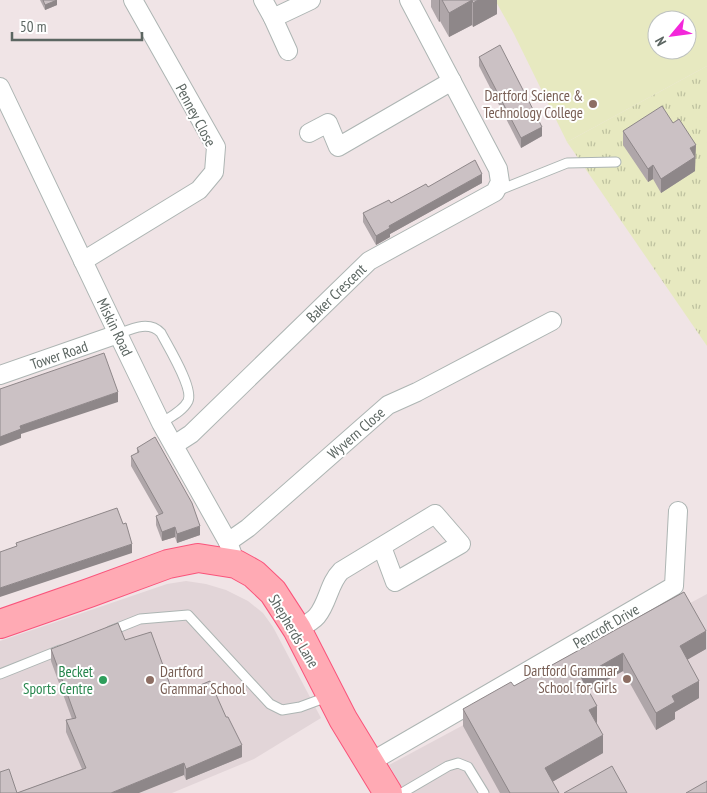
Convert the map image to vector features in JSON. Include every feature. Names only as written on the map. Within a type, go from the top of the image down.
[{"type":"main road","name":"Shepherds Lane","points":[[0,624],[168,564],[232,553],[273,592],[296,630],[343,719],[388,793]]},
{"type":"street","name":"Penney Close","points":[[83,261],[199,190],[214,172],[216,147],[133,0]]},
{"type":"street","points":[[263,0],[288,51]]},
{"type":"street","points":[[273,18],[311,0]]},
{"type":"street","points":[[409,0],[498,169],[500,182],[495,192]]},
{"type":"street","points":[[309,133],[328,122],[338,147],[452,81]]},
{"type":"street","name":"Miskin Road","points":[[0,87],[161,423],[232,553]]},
{"type":"street","name":"Baker Crescent","points":[[174,445],[191,434],[369,261],[495,192]]},
{"type":"street","name":"Wyvern Close","points":[[232,553],[248,528],[388,405],[417,392],[552,321]]},
{"type":"street","name":"Tower Road","points":[[0,375],[118,334]]},
{"type":"street","name":"Pencroft Drive","points":[[369,763],[674,586],[678,511]]},
{"type":"street","points":[[296,630],[316,617],[338,574],[348,566],[382,547]]},
{"type":"lane","points":[[495,192],[567,162],[616,162]]},
{"type":"lane","points":[[118,334],[147,325],[157,329],[182,372],[189,395],[188,401],[182,408],[161,423]]},
{"type":"lane","points":[[105,633],[140,619],[188,615],[270,704],[282,710],[300,707],[331,695]]},
{"type":"lane","points":[[0,674],[70,646]]},
{"type":"lane","points":[[402,793],[448,766],[458,763],[468,767],[484,793]]},
{"type":"shaded area","name":"Dartford Grammar School","points":[[186,581],[226,590],[248,601],[263,613],[273,627],[321,718],[254,759],[172,793],[0,793],[0,641],[167,584]]},
{"type":"shaded area","name":"Dartford Grammar School for Girls","points":[[707,594],[707,793],[405,793],[389,765]]},
{"type":"green space","name":"Dartford Science & Technology College","points":[[495,0],[707,0],[707,66],[567,142],[514,34]]},
{"type":"green space","points":[[707,66],[707,346],[567,142]]},
{"type":"building","points":[[43,0],[57,0],[45,5]]},
{"type":"building","points":[[442,0],[472,0],[449,13]]},
{"type":"building","points":[[500,45],[542,127],[521,138],[479,57]]},
{"type":"building","points":[[662,106],[673,123],[679,119],[696,145],[690,148],[695,157],[661,179],[653,165],[648,169],[623,131]]},
{"type":"building","points":[[475,160],[482,174],[389,226],[390,228],[376,236],[363,213],[389,200],[391,203],[426,184],[428,187]]},
{"type":"building","points":[[104,353],[118,392],[20,426],[21,429],[0,437],[0,389]]},
{"type":"building","points":[[155,437],[192,503],[200,526],[177,534],[175,527],[162,532],[156,516],[163,513],[131,456],[139,452],[137,448]]},
{"type":"building","points":[[117,508],[123,524],[126,523],[132,544],[0,588],[0,552],[17,546],[16,543]]},
{"type":"building","points":[[684,592],[706,631],[680,646],[699,681],[672,696],[675,702],[656,713],[623,653],[581,677],[597,706],[589,710],[603,735],[545,768],[559,793],[510,793],[463,709],[511,682],[514,686]]},
{"type":"building","points":[[118,623],[125,640],[151,632],[174,696],[210,681],[226,717],[228,717],[242,745],[186,769],[184,763],[111,793],[17,793],[86,768],[66,720],[76,718],[51,649]]},
{"type":"building","points":[[612,766],[627,793],[564,793]]},
{"type":"building","points":[[9,769],[17,793],[0,793],[0,772]]},
{"type":"building","points":[[707,781],[707,793],[686,793]]},
{"type":"place","name":"Dartford Science & Technology College","points":[[593,104]]},
{"type":"place","name":"Dartford Grammar School for Girls","points":[[627,679]]},
{"type":"place","name":"Becket Sports Centre","points":[[103,680]]},
{"type":"place","name":"Dartford Grammar School","points":[[150,680]]}]
